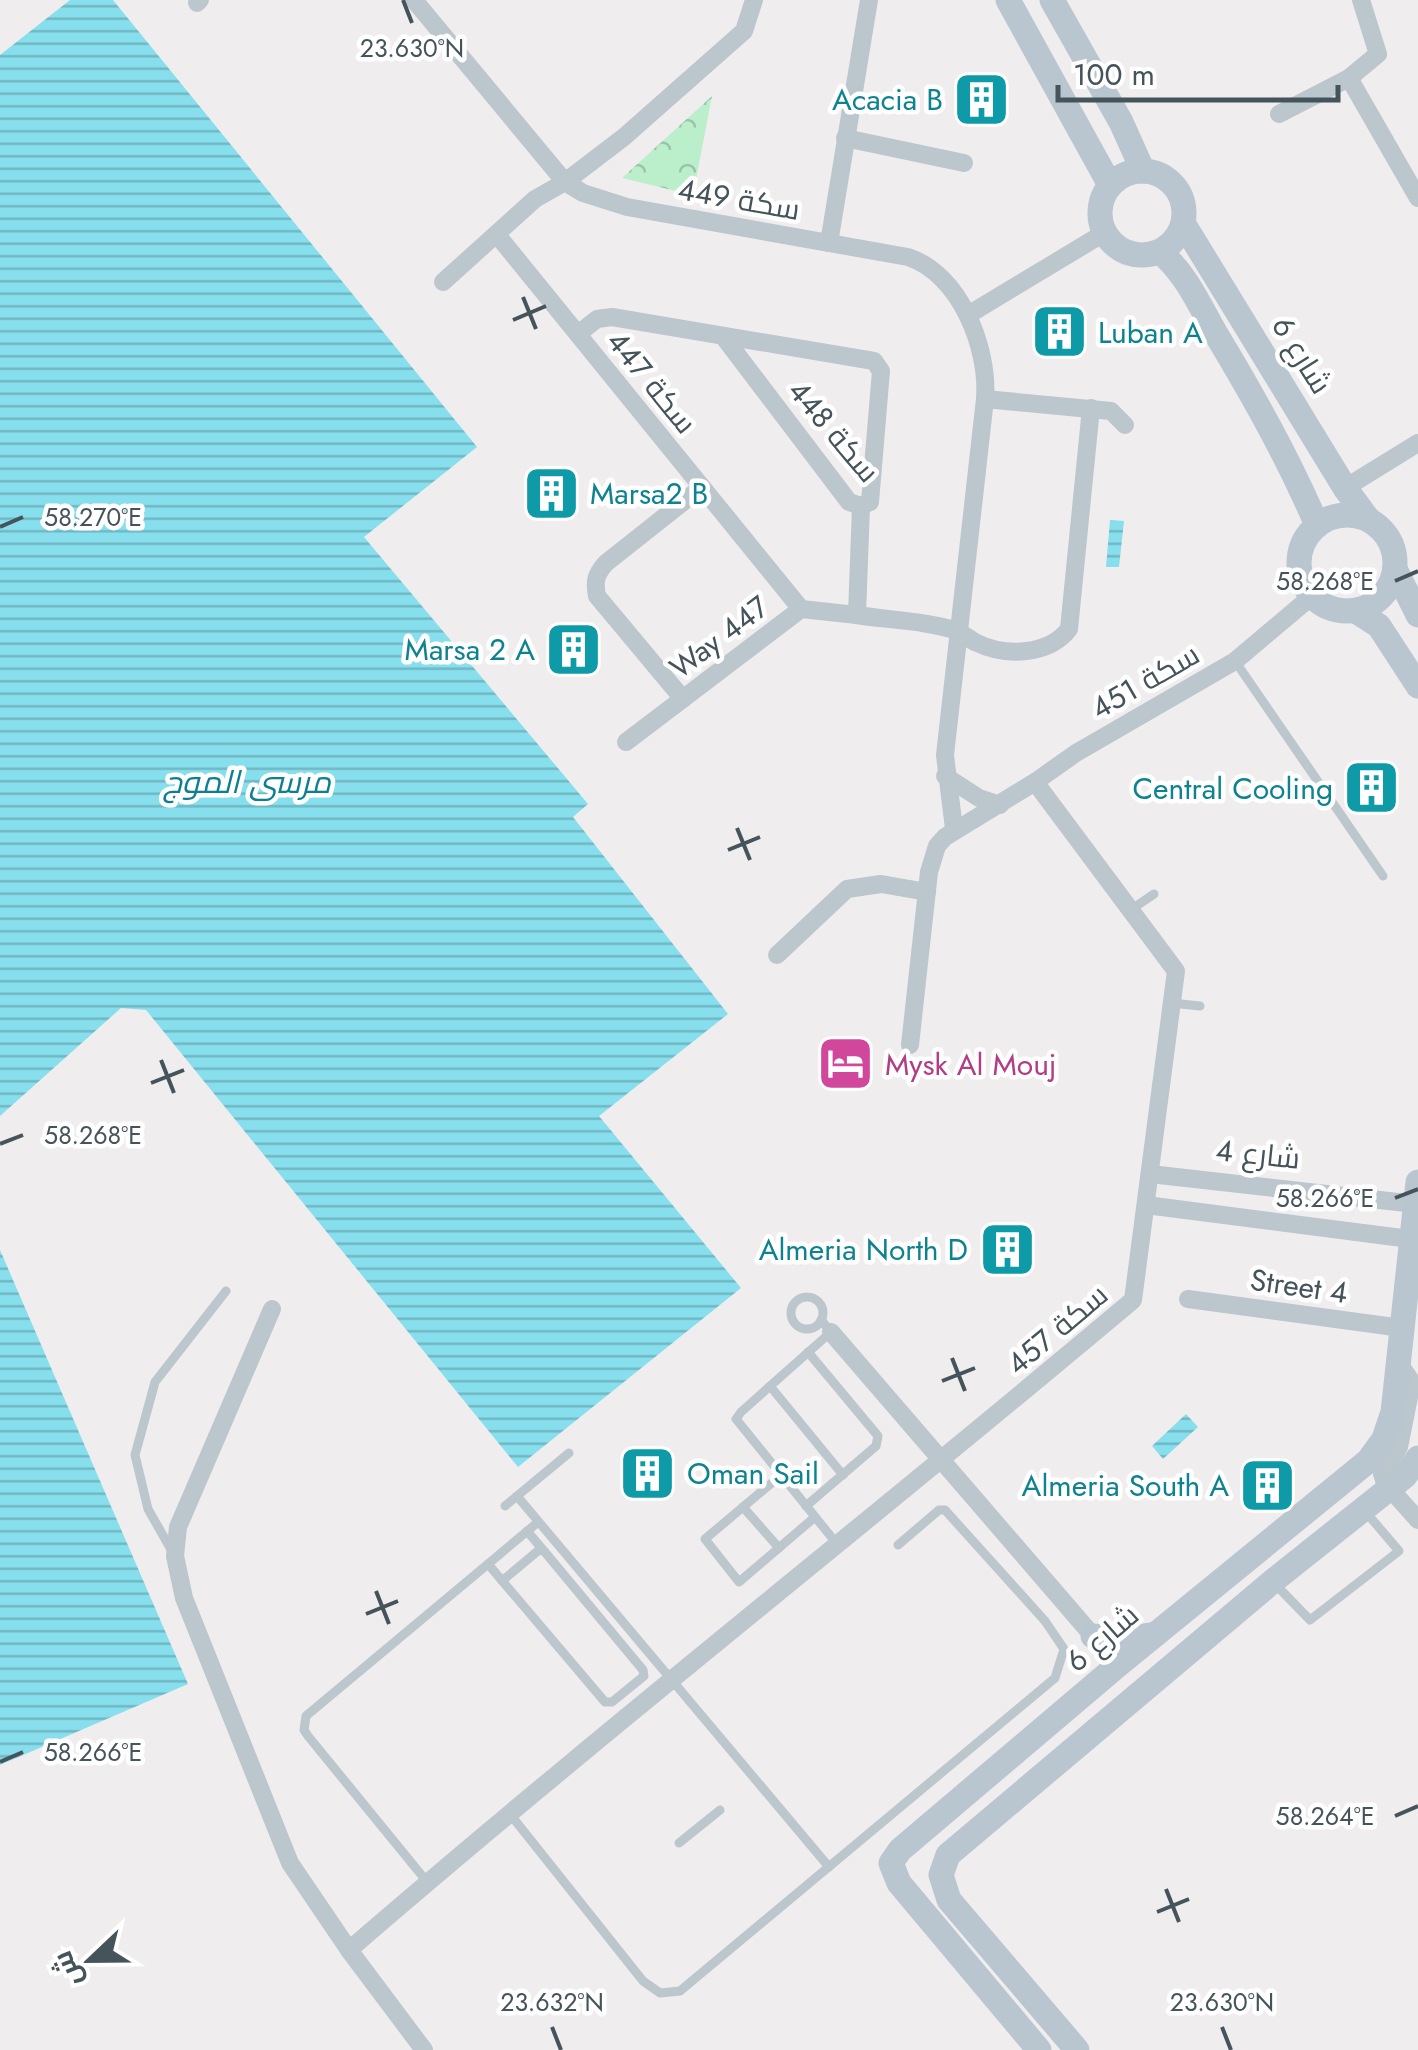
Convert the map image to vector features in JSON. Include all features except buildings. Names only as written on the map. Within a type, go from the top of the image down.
[{"type":"street","points":[[414,0],[566,182]]},
{"type":"street","points":[[443,282],[535,200],[566,182],[624,137],[744,31],[754,0]]},
{"type":"street","points":[[830,243],[870,0]]},
{"type":"street","points":[[1008,0],[1110,185]]},
{"type":"street","points":[[1052,0],[1143,171]]},
{"type":"street","points":[[1279,114],[1349,78],[1378,54],[1360,0]]},
{"type":"street","points":[[1349,78],[1412,173],[1418,198]]},
{"type":"street","points":[[846,138],[964,164]]},
{"type":"street","points":[[1143,171],[1155,173],[1176,187],[1182,198],[1184,223],[1170,245],[1160,252],[1134,255],[1122,251],[1104,232],[1100,208],[1110,185],[1119,177],[1143,171]]},
{"type":"street","name":"سكة 449","points":[[566,182],[604,202],[927,263],[968,316],[986,367],[957,631],[946,776],[954,829]]},
{"type":"street","name":"شارع 6","points":[[1184,223],[1345,488],[1368,519]]},
{"type":"street","points":[[968,316],[1104,232]]},
{"type":"street","name":"سكة 447","points":[[498,236],[801,609]]},
{"type":"street","name":"شارع 6","points":[[1160,252],[1172,262],[1191,291],[1266,416],[1317,525]]},
{"type":"street","name":"سكة 448","points":[[578,334],[597,320],[612,317],[868,360],[880,365],[872,500],[860,506],[849,502],[723,336]]},
{"type":"street","points":[[985,399],[1092,408],[1111,412],[1125,425]]},
{"type":"street","name":"Way 447","points":[[626,742],[801,609],[957,631],[980,645],[1034,652],[1055,644],[1069,629],[1092,408]]},
{"type":"street","points":[[1345,488],[1418,443]]},
{"type":"street","points":[[683,699],[597,596],[595,583],[597,573],[606,563],[702,486]]},
{"type":"street","points":[[857,615],[860,506]]},
{"type":"street","points":[[1396,571],[1382,598],[1370,606],[1356,611],[1332,609],[1312,596],[1300,572],[1299,559],[1302,546],[1317,525],[1342,514],[1368,519],[1390,540],[1396,555],[1396,571],[1418,616]]},
{"type":"street","name":"سكة 451","points":[[954,829],[1235,661],[1312,596]]},
{"type":"street","points":[[1356,611],[1379,626],[1418,686]]},
{"type":"street","points":[[946,776],[979,798],[1000,804]]},
{"type":"street","name":"سكة 457","points":[[349,1950],[668,1680],[943,1460],[1133,1300],[1176,970],[1036,782]]},
{"type":"street","points":[[910,1045],[932,859],[937,846],[954,829]]},
{"type":"street","points":[[777,955],[847,889],[880,884],[927,892]]},
{"type":"street","name":"شارع 4","points":[[1150,1174],[1417,1197]]},
{"type":"street","name":"شارع 6","points":[[1039,2050],[899,1883],[891,1863],[900,1850],[1118,1665],[1368,1461],[1384,1439],[1392,1412],[1417,1197]]},
{"type":"street","points":[[1146,1206],[1414,1239]]},
{"type":"street","name":"Street 4","points":[[1188,1299],[1402,1328]]},
{"type":"street","points":[[272,1309],[178,1528],[174,1556],[184,1598],[290,1863],[424,2050]]},
{"type":"street","points":[[826,1326],[1140,1693]]},
{"type":"street","points":[[1398,1362],[1412,1382],[1399,1447],[1382,1474],[1418,1520]]},
{"type":"street","points":[[1077,2050],[950,1900],[941,1876],[942,1865],[948,1855],[1272,1581],[1405,1476],[1418,1458]]},
{"type":"street","points":[[1093,1636],[1124,1639],[1156,1634]]},
{"type":"lane","points":[[1235,661],[1383,876]]},
{"type":"lane","points":[[1132,908],[1154,894]]},
{"type":"lane","points":[[1172,1003],[1200,1006]]},
{"type":"lane","points":[[174,1556],[148,1509],[135,1455],[155,1382],[226,1291]]},
{"type":"lane","points":[[826,1326],[808,1352],[736,1420],[838,1544]]},
{"type":"lane","points":[[806,1506],[876,1446],[878,1436],[808,1352]]},
{"type":"lane","points":[[770,1386],[842,1474]]},
{"type":"lane","points":[[505,1506],[569,1453]]},
{"type":"lane","points":[[780,1476],[705,1539],[739,1582],[815,1517]]},
{"type":"lane","points":[[516,1496],[829,1867]]},
{"type":"lane","points":[[744,1507],[779,1548]]},
{"type":"lane","points":[[1272,1581],[1310,1620],[1399,1551],[1363,1509]]},
{"type":"lane","points":[[510,1814],[643,1981],[660,1994],[680,1991],[1055,1678],[1064,1648],[1045,1621],[946,1510],[939,1510],[898,1545]]},
{"type":"lane","points":[[428,1883],[308,1736],[304,1721],[537,1523]]},
{"type":"lane","points":[[488,1564],[605,1702],[612,1702],[644,1673],[527,1531]]},
{"type":"lane","points":[[502,1580],[538,1550],[544,1551]]},
{"type":"lane","points":[[678,1843],[720,1810]]},
{"type":"green space","points":[[712,96],[693,195],[622,178]]},
{"type":"water","name":"مرسى الموج","points":[[70,0],[113,0],[477,447],[364,537],[588,804],[573,817],[728,1014],[599,1116],[741,1288],[518,1467],[146,1010],[121,1008],[0,1116],[0,55]]},
{"type":"water","points":[[1110,520],[1124,521],[1119,567],[1106,567]]},
{"type":"water","points":[[0,1250],[188,1684],[0,1765]]},
{"type":"water","points":[[1186,1414],[1198,1427],[1163,1459],[1152,1446]]},
{"type":"place","name":"Acacia B","points":[[982,99]]},
{"type":"place","name":"Luban A","points":[[1059,332]]},
{"type":"place","name":"Marsa2 B","points":[[551,493]]},
{"type":"place","name":"Marsa 2 A","points":[[574,649]]},
{"type":"place","name":"Central Cooling","points":[[1372,788]]},
{"type":"place","name":"Mysk Al Mouj","points":[[846,1064]]},
{"type":"place","name":"Almeria North D","points":[[1007,1249]]},
{"type":"place","name":"Oman Sail","points":[[648,1473]]},
{"type":"place","name":"Almeria South A","points":[[1268,1485]]}]
